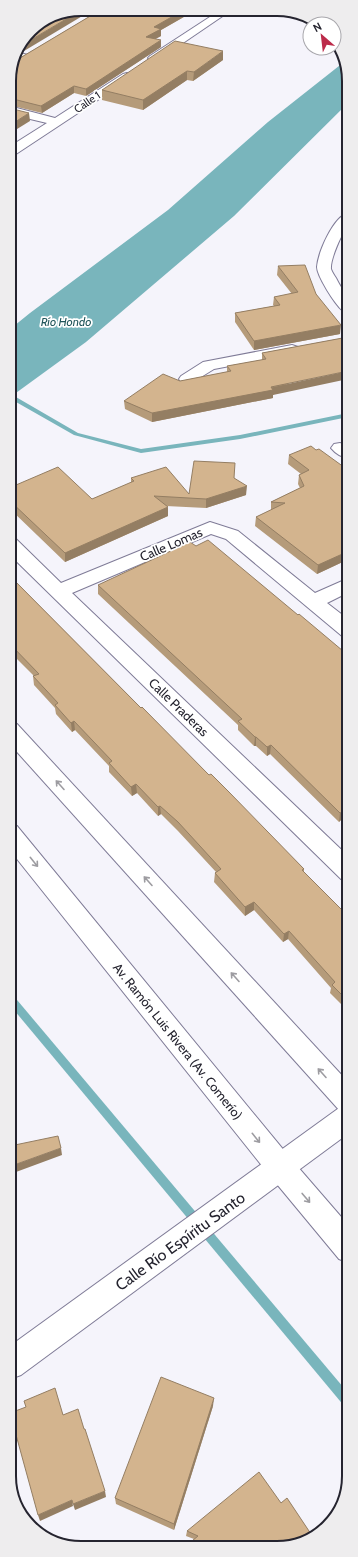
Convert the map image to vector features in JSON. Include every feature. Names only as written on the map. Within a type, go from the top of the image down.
[{"type":"street","name":"Calle 1","points":[[16,149],[217,16]]},
{"type":"street","points":[[16,112],[58,122]]},
{"type":"street","points":[[342,224],[338,229],[328,250],[324,269],[334,289],[342,299]]},
{"type":"street","points":[[187,379],[209,365],[307,347]]},
{"type":"street","name":"Calle Lomas","points":[[59,591],[210,528],[232,535],[342,625]]},
{"type":"street","name":"Calle Praderas","points":[[16,550],[342,865]]},
{"type":"street","points":[[313,602],[342,587]]},
{"type":"street","points":[[16,737],[342,1094]]},
{"type":"street","name":"Av. Ramón Luis Rivera (Av. Comerío)","points":[[16,841],[281,1168],[342,1241]]},
{"type":"street","name":"Calle Río Espíritu Santo","points":[[16,1360],[281,1168],[342,1121]]},
{"type":"water","name":"Río Hondo","points":[[340,65],[342,109],[234,216],[86,342],[16,393],[16,324],[168,210],[268,122]]},
{"type":"building","points":[[90,16],[173,16],[154,27],[161,29],[146,37],[161,40],[86,89],[74,86],[41,106],[16,100],[16,77],[20,58]]},
{"type":"building","points":[[70,17],[31,40],[45,27],[56,21]]},
{"type":"building","points":[[175,41],[223,51],[194,72],[187,71],[143,100],[102,90]]},
{"type":"building","points":[[16,110],[29,113],[16,121]]},
{"type":"building","points":[[305,265],[316,294],[341,325],[254,341],[235,313],[280,305],[274,297],[298,292],[278,266]]},
{"type":"building","points":[[342,338],[342,372],[271,387],[273,390],[152,413],[124,401],[163,374],[180,381],[231,371],[227,366],[266,359],[262,353]]},
{"type":"building","points":[[311,446],[316,450],[319,449],[342,466],[342,554],[318,565],[256,517],[285,503],[271,502],[304,486],[299,475],[309,470],[289,455]]},
{"type":"building","points":[[194,461],[235,463],[234,478],[247,486],[206,499],[154,496],[168,507],[65,553],[16,507],[16,485],[58,467],[92,499],[134,481],[131,478],[166,467],[189,494]]},
{"type":"building","points":[[208,540],[342,650],[342,812],[340,813],[271,745],[267,747],[255,737],[238,721],[242,719],[98,585],[190,542],[196,546]]},
{"type":"building","points":[[16,582],[141,708],[142,707],[209,775],[211,774],[229,792],[304,869],[302,870],[342,910],[342,995],[332,985],[335,982],[289,931],[284,934],[254,902],[245,907],[215,873],[221,869],[178,822],[160,806],[158,807],[136,784],[131,787],[109,763],[112,761],[74,721],[71,723],[55,705],[58,703],[33,676],[39,674],[16,650]]},
{"type":"building","points":[[58,1136],[61,1148],[16,1164],[16,1145]]},
{"type":"building","points":[[161,1377],[214,1398],[174,1524],[115,1498]]},
{"type":"building","points":[[55,1388],[63,1415],[78,1409],[105,1491],[73,1504],[72,1500],[38,1515],[16,1435],[16,1411],[26,1407],[24,1401]]},
{"type":"building","points":[[259,1472],[281,1503],[287,1498],[310,1532],[298,1538],[277,1541],[192,1541],[198,1536],[187,1531]]},
{"type":"waterway","points":[[16,399],[76,434],[141,451],[240,437],[342,416]]},
{"type":"waterway","points":[[16,1005],[342,1395]]}]
